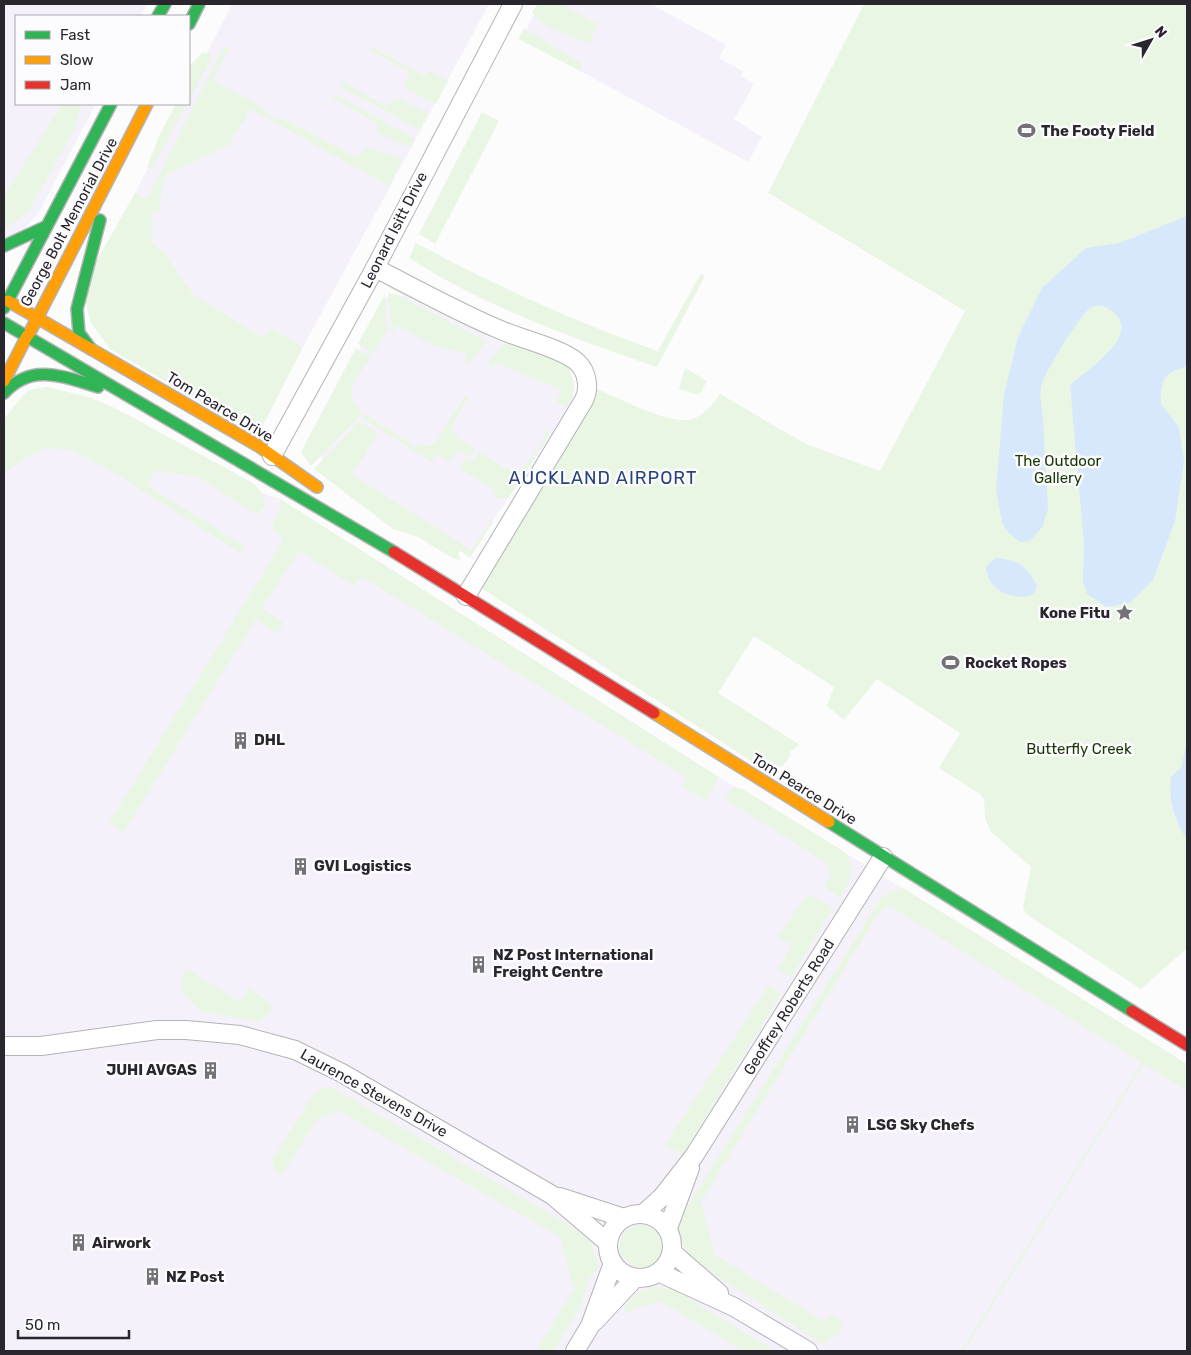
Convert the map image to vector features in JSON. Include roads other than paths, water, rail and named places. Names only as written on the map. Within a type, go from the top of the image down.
[{"type":"main road","points":[[159,15],[165,4]]},
{"type":"main road","points":[[190,22],[199,4]]},
{"type":"main road","name":"George Bolt Memorial Drive","points":[[6,305],[110,105]]},
{"type":"main road","name":"George Bolt Memorial Drive","points":[[4,381],[147,105]]},
{"type":"main road","points":[[91,349],[79,333],[77,309],[111,177]]},
{"type":"main road","points":[[4,246],[45,228]]},
{"type":"main road","name":"Tom Pearce Drive","points":[[6,305],[37,317],[272,456],[325,494]]},
{"type":"main road","name":"Tom Pearce Drive","points":[[4,323],[405,558],[1187,1045]]},
{"type":"main road","points":[[4,393],[20,378],[38,374],[81,382],[128,396]]},
{"type":"main road","name":"Tom Pearce Drive","points":[[339,505],[405,558]]},
{"type":"street","name":"Leonard Isitt Drive","points":[[272,456],[375,268],[513,4]]},
{"type":"street","points":[[375,268],[502,330],[571,357],[583,368],[585,374],[588,388],[584,400],[466,596]]},
{"type":"street","name":"Geoffrey Roberts Road","points":[[644,1213],[662,1197],[694,1156],[883,857]]},
{"type":"street","name":"Laurence Stevens Drive","points":[[4,1046],[41,1046],[130,1033],[186,1030],[240,1035],[295,1050],[342,1073],[552,1195],[607,1242]]},
{"type":"street","name":"Geoffrey Roberts Road","points":[[668,1228],[694,1156]]},
{"type":"street","name":"Laurence Stevens Drive","points":[[552,1195],[624,1218]]},
{"type":"street","points":[[644,1213],[656,1217],[668,1228],[672,1253],[668,1264],[660,1272],[652,1276],[635,1278],[618,1270],[613,1263],[607,1242],[612,1230],[624,1218],[644,1213]]},
{"type":"street","points":[[672,1253],[734,1307]]},
{"type":"street","points":[[590,1326],[613,1263]]},
{"type":"street","points":[[660,1272],[734,1307],[808,1351]]},
{"type":"street","points":[[574,1351],[590,1326],[635,1278]]},
{"type":"water","points":[[1187,216],[1187,366],[1168,375],[1163,383],[1161,396],[1161,404],[1179,427],[1184,461],[1175,521],[1153,580],[1130,603],[1107,607],[1087,594],[1083,581],[1084,545],[1070,385],[1109,352],[1121,331],[1120,321],[1113,312],[1103,306],[1092,307],[1072,331],[1043,380],[1040,395],[1048,508],[1043,526],[1030,541],[1020,542],[1007,531],[1002,522],[996,490],[1004,395],[1018,337],[1042,288],[1086,248],[1120,243]]},
{"type":"water","points":[[995,558],[1016,562],[1025,568],[1037,586],[1033,595],[1017,597],[996,588],[987,575],[986,566]]},
{"type":"water","points":[[1187,742],[1187,839],[1175,817],[1170,785],[1171,777],[1181,768]]},
{"type":"place","name":"The Footy Field","points":[[1027,131]]},
{"type":"place","name":"Kone Fitu","points":[[1124,613]]},
{"type":"place","name":"Rocket Ropes","points":[[951,663]]},
{"type":"place","name":"DHL","points":[[240,740]]},
{"type":"place","name":"GVI Logistics","points":[[300,866]]},
{"type":"place","name":"NZ Post International Freight Centre","points":[[479,964]]},
{"type":"place","name":"JUHI AVGAS","points":[[211,1070]]},
{"type":"place","name":"LSG Sky Chefs","points":[[853,1125]]},
{"type":"place","name":"Airwork","points":[[78,1243]]},
{"type":"place","name":"NZ Post","points":[[152,1277]]},
{"type":"district","name":"AUCKLAND AIRPORT","points":[[603,478]]},
{"type":"park label","name":"The Outdoor Gallery","points":[[1058,470]]},
{"type":"park label","name":"Butterfly Creek","points":[[1079,749]]}]
